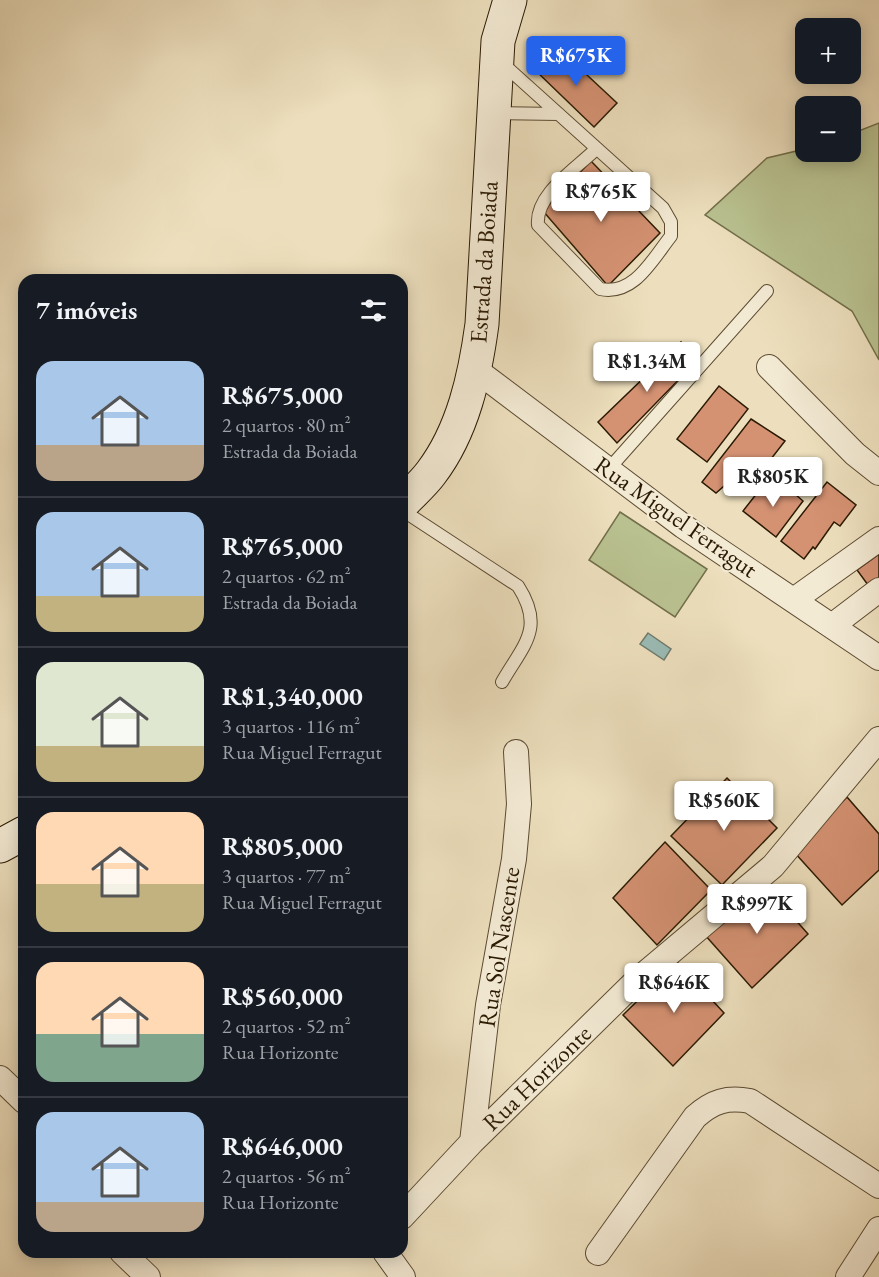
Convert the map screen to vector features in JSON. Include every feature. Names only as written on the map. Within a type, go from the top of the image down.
[{"type":"main road","name":"Estrada da Boiada","points":[[408,498],[431,473],[456,429],[476,370],[482,324],[498,41],[510,0]]},
{"type":"main road","points":[[0,846],[18,836]]},
{"type":"street","points":[[769,367],[855,454],[879,473]]},
{"type":"street","name":"Rua Miguel Ferragut","points":[[476,370],[683,526],[795,599],[879,658]]},
{"type":"street","points":[[795,599],[879,539]]},
{"type":"street","points":[[833,625],[879,590]]},
{"type":"street","name":"Rua Horizonte","points":[[408,1210],[471,1142],[635,982],[773,866],[879,739]]},
{"type":"street","name":"Rua Sol Nascente","points":[[471,1142],[488,1005],[514,859],[519,804],[516,752]]},
{"type":"street","points":[[0,1078],[18,1095]]},
{"type":"street","points":[[598,1253],[695,1117],[717,1101],[734,1098],[750,1101],[879,1186]]},
{"type":"street","points":[[848,1277],[879,1229]]},
{"type":"street","points":[[128,1258],[148,1277]]},
{"type":"street","points":[[389,1258],[403,1277]]},
{"type":"lane","points":[[497,58],[663,208],[671,222],[671,237],[634,282],[614,291],[600,289],[538,225],[537,213],[543,200],[596,148]]},
{"type":"lane","points":[[495,113],[559,114]]},
{"type":"lane","points":[[608,471],[767,291]]},
{"type":"lane","points":[[408,514],[518,586],[529,604],[533,620],[529,635],[502,682]]},
{"type":"green space","points":[[879,123],[879,360],[852,311],[705,215],[767,158],[795,151],[795,162],[861,162],[861,130]]},
{"type":"green space","points":[[620,512],[707,569],[675,617],[589,560]]},
{"type":"water","points":[[648,633],[671,649],[664,660],[640,644]]},
{"type":"building","points":[[557,47],[617,103],[594,127],[534,69]]},
{"type":"building","points":[[591,161],[660,233],[608,286],[543,211]]},
{"type":"building","points":[[681,342],[696,362],[617,443],[598,422]]},
{"type":"building","points":[[719,386],[748,409],[707,462],[677,439]]},
{"type":"building","points":[[751,419],[785,441],[746,491],[731,480],[716,493],[702,482]]},
{"type":"building","points":[[827,482],[856,505],[840,526],[834,522],[815,549],[813,547],[804,559],[781,541]]},
{"type":"building","points":[[765,483],[779,494],[786,486],[803,501],[776,537],[743,511]]},
{"type":"building","points":[[879,554],[879,578],[868,585],[857,570]]},
{"type":"building","points":[[727,778],[777,828],[722,885],[671,836]]},
{"type":"building","points":[[847,797],[879,834],[879,870],[842,905],[794,852]]},
{"type":"building","points":[[665,842],[711,890],[657,945],[613,898]]},
{"type":"building","points":[[762,882],[808,934],[752,988],[705,935]]},
{"type":"building","points":[[677,962],[724,1013],[673,1066],[623,1015]]}]
